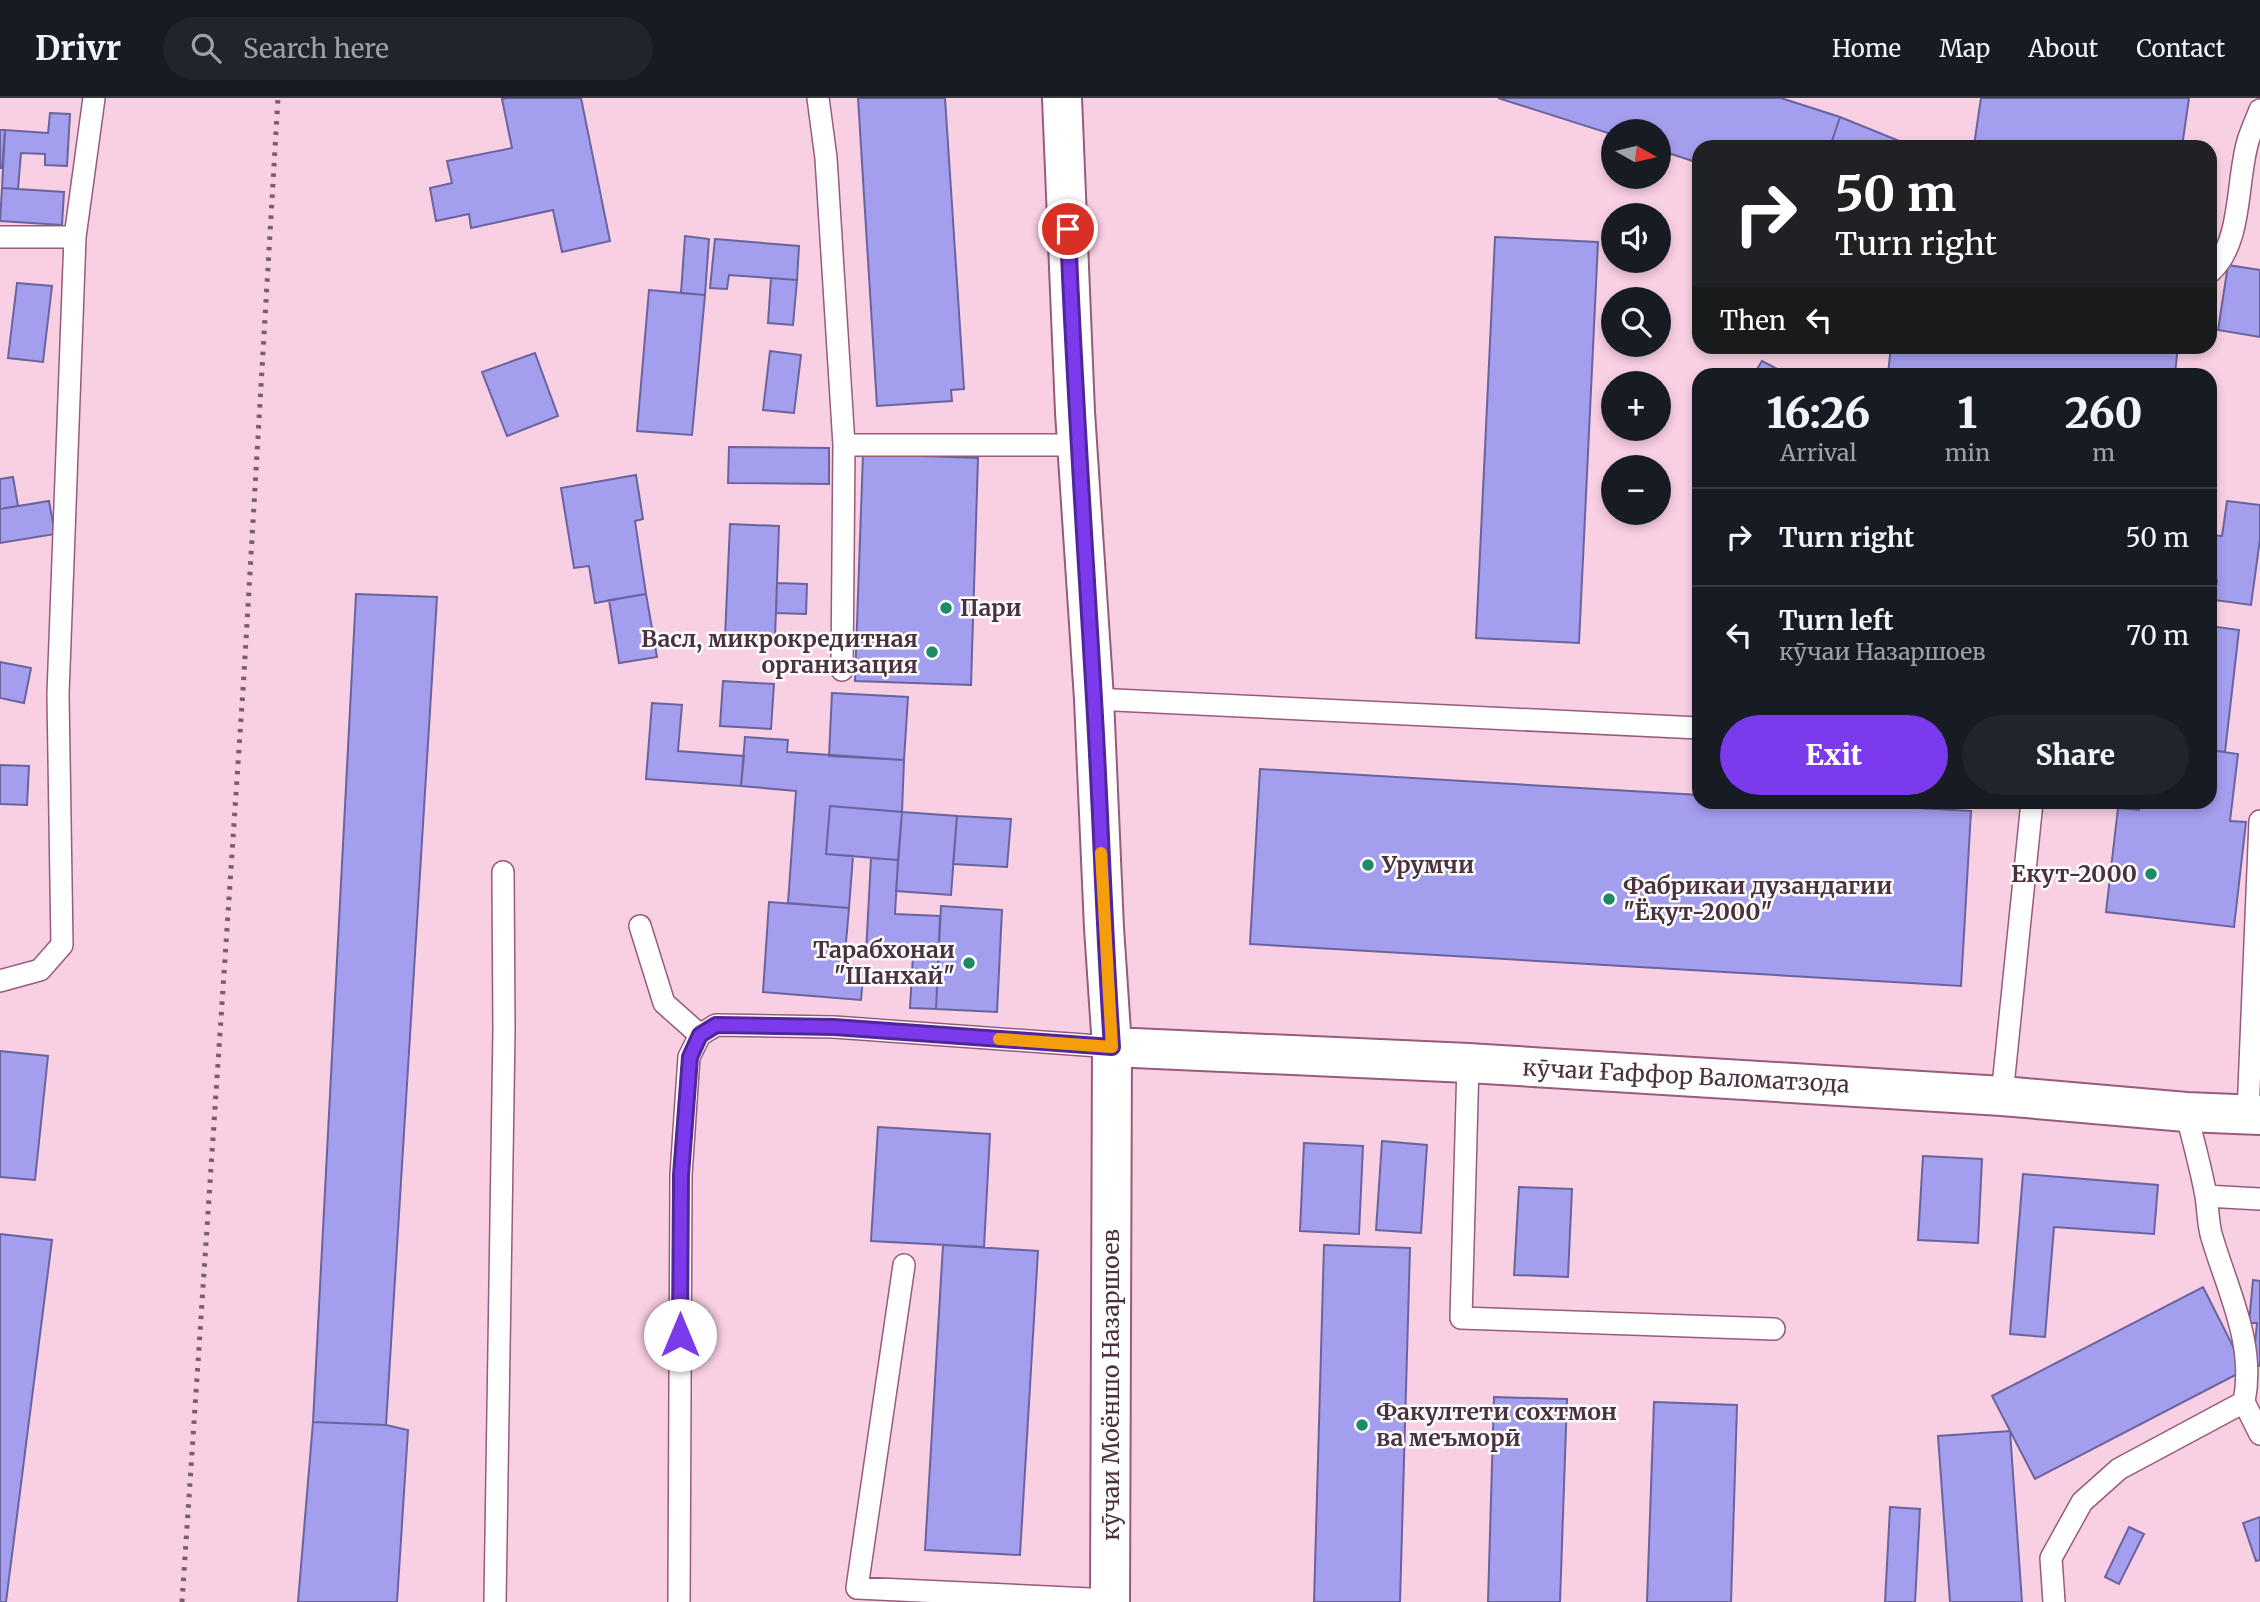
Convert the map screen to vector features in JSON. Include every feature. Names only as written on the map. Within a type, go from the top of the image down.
[{"type":"street","name":"кӯчаи Моёншо Назаршоев","points":[[1062,98],[1077,445],[1094,699],[1112,1047],[1111,1601]]},
{"type":"street","name":"кӯчаи Ғаффор Валоматзода","points":[[1112,1047],[1468,1063],[2002,1096],[2186,1112],[2254,1114]]},
{"type":"lane","points":[[0,981],[40,970],[62,945],[58,694],[75,237],[94,98]]},
{"type":"lane","points":[[818,98],[826,158],[844,445],[842,670]]},
{"type":"lane","points":[[2217,266],[2230,242],[2248,142],[2260,110]]},
{"type":"lane","points":[[0,237],[75,237]]},
{"type":"lane","points":[[844,445],[1077,445]]},
{"type":"lane","points":[[1094,699],[1692,728]]},
{"type":"lane","points":[[2002,1096],[2031,809]]},
{"type":"lane","points":[[2254,1114],[2260,821]]},
{"type":"lane","points":[[495,1602],[504,1030],[503,872]]},
{"type":"lane","points":[[640,926],[664,1003],[700,1035]]},
{"type":"lane","points":[[679,1602],[681,1175],[690,1057],[700,1035],[716,1025],[834,1027],[1112,1047]]},
{"type":"lane","points":[[1468,1063],[1461,1318],[1774,1329]]},
{"type":"lane","points":[[2186,1112],[2206,1196],[2210,1231],[2237,1312],[2249,1362],[2244,1402],[2260,1434]]},
{"type":"lane","points":[[2206,1196],[2260,1199]]},
{"type":"lane","points":[[904,1265],[857,1595],[1111,1601]]},
{"type":"lane","points":[[2054,1602],[2051,1558],[2082,1502],[2119,1469],[2244,1402]]},
{"type":"building","points":[[581,98],[610,241],[562,252],[553,210],[471,228],[469,214],[436,221],[430,188],[452,183],[447,161],[512,148],[502,99]]},
{"type":"building","points":[[858,98],[945,98],[964,389],[951,390],[952,401],[877,406]]},
{"type":"building","points":[[1498,98],[1781,98],[1840,117],[1832,140],[1692,140],[1692,161],[1671,154],[1671,119],[1601,119],[1601,131]]},
{"type":"building","points":[[1981,98],[2189,98],[2183,140],[1975,140]]},
{"type":"building","points":[[50,113],[70,114],[67,166],[45,165],[45,154],[21,153],[18,189],[2,188],[5,130],[48,133]]},
{"type":"building","points":[[1840,117],[1897,140],[1832,140]]},
{"type":"building","points":[[0,130],[5,130],[2,168],[0,168]]},
{"type":"building","points":[[2,188],[64,192],[62,225],[0,221]]},
{"type":"building","points":[[685,236],[709,239],[705,295],[681,293]]},
{"type":"building","points":[[1495,237],[1598,242],[1579,643],[1476,638]]},
{"type":"building","points":[[715,239],[799,246],[797,280],[729,275],[727,289],[710,288]]},
{"type":"building","points":[[2228,265],[2260,270],[2260,337],[2218,330]]},
{"type":"building","points":[[771,278],[797,280],[793,325],[768,323]]},
{"type":"building","points":[[17,283],[52,286],[43,362],[8,358]]},
{"type":"building","points":[[649,290],[705,295],[692,435],[637,431]]},
{"type":"building","points":[[770,351],[801,355],[794,413],[763,410]]},
{"type":"building","points":[[535,353],[558,416],[507,436],[482,372]]},
{"type":"building","points":[[1890,354],[2177,354],[2176,368],[1889,368]]},
{"type":"building","points":[[1762,361],[1775,368],[1758,368]]},
{"type":"building","points":[[729,447],[829,448],[829,484],[728,483]]},
{"type":"building","points":[[863,454],[978,458],[971,685],[855,681]]},
{"type":"building","points":[[636,475],[643,519],[635,521],[646,594],[595,603],[589,566],[574,568],[561,488]]},
{"type":"building","points":[[13,477],[18,506],[0,509],[0,479]]},
{"type":"building","points":[[49,501],[55,534],[0,543],[0,509]]},
{"type":"building","points":[[2227,501],[2260,505],[2260,539],[2251,605],[2217,600],[2217,536],[2222,536]]},
{"type":"building","points":[[730,524],[779,526],[775,638],[725,637]]},
{"type":"building","points":[[777,583],[807,584],[806,614],[776,613]]},
{"type":"building","points":[[356,594],[437,597],[386,1425],[313,1422]]},
{"type":"building","points":[[646,594],[657,657],[619,663],[609,600]]},
{"type":"building","points":[[2217,627],[2239,630],[2225,752],[2217,751]]},
{"type":"building","points":[[0,662],[31,668],[24,703],[0,698]]},
{"type":"building","points":[[723,681],[774,684],[771,729],[720,726]]},
{"type":"building","points":[[832,693],[908,697],[904,760],[829,756]]},
{"type":"building","points":[[652,703],[682,705],[678,751],[744,756],[741,786],[646,779]]},
{"type":"building","points":[[745,737],[788,740],[787,752],[904,760],[902,812],[830,806],[826,854],[853,856],[849,908],[788,903],[796,791],[741,786]]},
{"type":"building","points":[[2217,751],[2238,754],[2230,821],[2246,822],[2234,927],[2106,912],[2118,809],[2217,809]]},
{"type":"building","points":[[0,765],[29,766],[27,805],[0,804]]},
{"type":"building","name":"Фабрикаи дузандагии \"Ёқут-2000\"","points":[[1260,769],[1692,795],[1692,809],[1971,811],[1961,986],[1250,944]]},
{"type":"building","points":[[830,806],[902,812],[898,860],[826,854]]},
{"type":"building","points":[[902,812],[957,816],[951,895],[896,891]]},
{"type":"building","points":[[957,816],[1011,819],[1007,867],[953,864]]},
{"type":"building","points":[[871,858],[898,860],[895,914],[940,916],[936,1009],[910,1008],[913,955],[866,953]]},
{"type":"building","points":[[769,902],[849,908],[844,965],[864,966],[861,1000],[763,992]]},
{"type":"building","name":"Тарабхонаи \"Шанхай\"","points":[[941,906],[1002,910],[997,1012],[936,1009]]},
{"type":"building","points":[[0,1051],[48,1056],[35,1180],[0,1177]]},
{"type":"building","points":[[878,1127],[990,1134],[984,1247],[871,1241]]},
{"type":"building","points":[[1382,1141],[1427,1145],[1421,1233],[1376,1230]]},
{"type":"building","points":[[1304,1143],[1363,1146],[1359,1234],[1300,1231]]},
{"type":"building","points":[[1923,1156],[1982,1159],[1978,1243],[1918,1240]]},
{"type":"building","points":[[2023,1174],[2158,1185],[2154,1234],[2054,1227],[2045,1337],[2010,1334]]},
{"type":"building","points":[[1519,1187],[1572,1189],[1568,1277],[1514,1275]]},
{"type":"building","points":[[0,1234],[52,1240],[6,1602],[0,1602]]},
{"type":"building","points":[[943,1245],[1038,1251],[1020,1555],[925,1550]]},
{"type":"building","name":"Факултети сохтмон ва меъморӣ","points":[[1324,1245],[1410,1248],[1400,1602],[1314,1602]]},
{"type":"building","points":[[2253,1280],[2260,1281],[2260,1366],[2253,1365],[2257,1323],[2249,1323]]},
{"type":"building","points":[[2203,1287],[2245,1370],[2035,1479],[1992,1396]]},
{"type":"building","name":"Факултети сохтмон ва меъморӣ","points":[[1494,1397],[1567,1399],[1560,1602],[1488,1602]]},
{"type":"building","name":"Факултети сохтмон ва меъморӣ","points":[[1654,1402],[1737,1405],[1731,1602],[1647,1602]]},
{"type":"building","points":[[313,1422],[386,1425],[408,1430],[397,1602],[298,1602]]},
{"type":"building","points":[[2010,1431],[2022,1602],[1950,1602],[1938,1436]]},
{"type":"building","points":[[1890,1507],[1920,1509],[1915,1602],[1885,1602]]},
{"type":"building","points":[[2260,1517],[2260,1560],[2256,1561],[2243,1523]]},
{"type":"building","points":[[2129,1527],[2144,1534],[2119,1584],[2105,1577]]},
{"type":"railway","points":[[182,1602],[244,674],[278,98]]},
{"type":"slow traffic","points":[[999,1039],[1112,1047],[1101,853]]},
{"type":"place","name":"Пари","points":[[946,608]]},
{"type":"place","name":"Васл, микрокредитная организация","points":[[932,652]]},
{"type":"place","name":"Урумчи","points":[[1368,865]]},
{"type":"place","name":"Екут-2000","points":[[2151,874]]},
{"type":"place","name":"Фабрикаи дузандагии \"Ёқут-2000\"","points":[[1609,899]]},
{"type":"place","name":"Тарабхонаи \"Шанхай\"","points":[[969,963]]},
{"type":"place","name":"Факултети сохтмон ва меъморӣ","points":[[1362,1425]]},
{"type":"route","points":[[680,1335],[682,1151],[690,1057],[700,1035],[716,1025],[834,1027],[1112,1047],[1094,699],[1075,412],[1068,229]]}]
